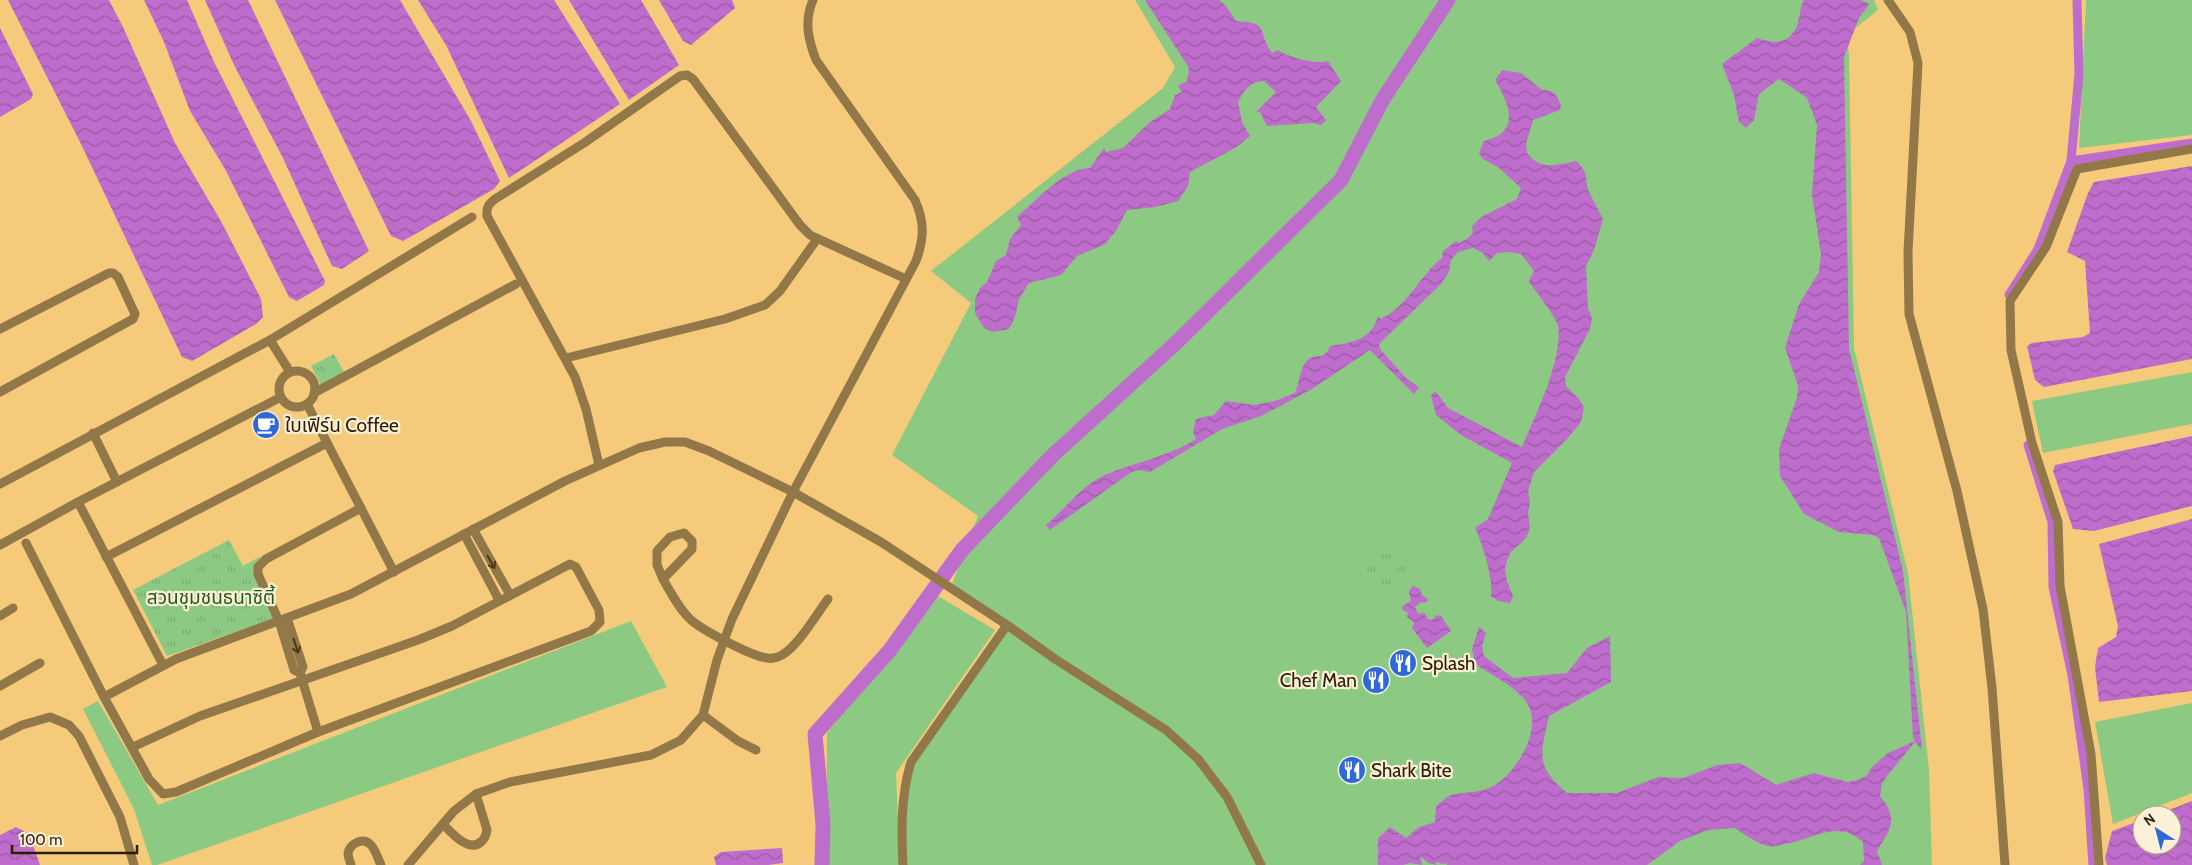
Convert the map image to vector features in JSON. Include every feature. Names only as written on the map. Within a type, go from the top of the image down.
[{"type":"street","points":[[408,865],[464,802],[476,794],[510,782],[651,755],[681,740],[703,714],[724,640],[793,492],[916,261],[922,244],[923,223],[921,212],[915,200],[816,60],[809,42],[807,23],[813,0]]},
{"type":"street","points":[[1888,0],[1910,32],[1918,63],[1908,252],[1909,314],[1957,491],[1984,609],[1992,688],[2005,865]]},
{"type":"street","points":[[599,465],[580,391],[566,358],[487,216],[488,204],[584,143],[680,76],[687,74],[694,79],[800,225],[817,239],[906,279]]},
{"type":"street","points":[[2099,865],[2091,754],[2060,586],[2058,522],[2032,443],[2012,350],[2010,302],[2046,247],[2077,168],[2192,150]]},
{"type":"street","points":[[0,484],[270,340],[472,217]]},
{"type":"street","points":[[566,358],[725,320],[764,305],[780,291],[817,239]]},
{"type":"street","points":[[0,329],[110,273],[114,273],[118,277],[135,314],[133,320],[0,392]]},
{"type":"street","points":[[314,393],[313,380],[303,372],[290,372],[285,376],[280,386],[281,397],[290,405],[301,406],[307,404],[314,393],[516,284]]},
{"type":"street","points":[[270,340],[290,372]]},
{"type":"street","points":[[0,545],[78,502],[281,397]]},
{"type":"street","points":[[307,404],[394,572]]},
{"type":"street","points":[[93,433],[117,482]]},
{"type":"street","points":[[104,697],[163,665],[351,594],[599,465],[654,444],[685,442],[709,451],[793,492],[860,529],[951,587],[1055,659],[1166,730],[1187,748],[1219,784],[1262,865]]},
{"type":"street","points":[[106,557],[327,443]]},
{"type":"street","points":[[78,502],[163,665]]},
{"type":"street","points":[[318,732],[300,677],[294,670],[283,620],[258,574],[258,567],[261,562],[361,508]]},
{"type":"street","points":[[473,529],[510,595]]},
{"type":"street","points":[[663,579],[692,549],[692,541],[684,533],[670,537],[657,551],[657,565],[663,579],[677,603],[690,619],[703,629],[765,658],[778,657],[788,650],[828,599]]},
{"type":"street","points":[[464,534],[499,600]]},
{"type":"street","points":[[26,543],[104,697],[133,748],[156,788],[163,794],[169,794],[318,732],[591,631],[600,622],[599,610],[573,565],[566,565],[452,626],[418,640],[300,677],[200,716],[133,748]]},
{"type":"street","points":[[0,616],[13,608]]},
{"type":"street","points":[[903,865],[904,799],[906,779],[911,762],[1007,625]]},
{"type":"street","points":[[0,686],[40,663]]},
{"type":"street","points":[[703,714],[738,740],[756,750]]},
{"type":"street","points":[[0,736],[22,725],[50,717],[69,725],[79,736],[109,794],[120,818],[134,865]]},
{"type":"street","points":[[443,824],[464,842],[473,845],[478,844],[486,836],[487,830],[476,794]]},
{"type":"street","points":[[351,865],[348,855],[351,847],[360,841],[366,841],[372,846],[381,865]]},
{"type":"green space","points":[[1135,0],[1874,0],[1878,9],[1856,27],[1849,38],[1848,45],[1854,348],[1908,573],[1929,770],[1932,865],[903,865],[909,768],[1007,625],[951,587],[978,516],[892,455],[971,303],[931,271],[1163,88],[1175,67]]},
{"type":"green space","points":[[2086,0],[2192,0],[2192,135],[2079,148]]},
{"type":"green space","points":[[334,354],[344,372],[321,385],[311,366]]},
{"type":"green space","points":[[2192,372],[2192,424],[2043,453],[2032,401]]},
{"type":"green space","name":"สวนชุมชนธนาซิตี้","points":[[229,540],[243,566],[261,556],[257,563],[276,615],[273,619],[167,656],[133,590]]},
{"type":"green space","points":[[1390,540],[1413,571],[1380,595],[1357,564]]},
{"type":"green space","points":[[936,595],[995,630],[896,773],[900,865],[826,865],[827,733]]},
{"type":"green space","points":[[631,621],[667,687],[157,865],[152,865],[134,809],[83,709],[98,701],[158,805]]},
{"type":"green space","points":[[2192,703],[2192,793],[2161,805],[2132,805],[2132,817],[2113,824],[2095,722]]},
{"type":"water","points":[[8,0],[109,0],[175,143],[222,223],[261,299],[263,317],[256,324],[192,361],[182,357],[81,144]]},
{"type":"water","points":[[144,0],[187,0],[214,62],[325,281],[324,285],[297,301],[289,297],[225,169],[190,111],[164,42]]},
{"type":"water","points":[[205,0],[248,0],[369,251],[342,269],[332,266],[283,158],[235,67]]},
{"type":"water","points":[[275,0],[400,0],[471,121],[500,181],[494,189],[403,241],[391,236]]},
{"type":"water","points":[[418,0],[554,0],[620,104],[509,178],[446,45]]},
{"type":"water","points":[[569,0],[641,0],[679,65],[629,100]]},
{"type":"water","points":[[659,0],[732,0],[735,8],[691,45],[683,41]]},
{"type":"water","points":[[1145,0],[1219,0],[1226,6],[1236,21],[1259,26],[1272,53],[1278,50],[1302,60],[1328,61],[1341,81],[1316,107],[1326,120],[1321,125],[1313,123],[1267,126],[1260,112],[1256,112],[1276,92],[1264,81],[1251,85],[1238,102],[1242,122],[1250,136],[1235,148],[1190,172],[1188,186],[1178,201],[1155,207],[1127,210],[1116,231],[1104,245],[1077,256],[1061,275],[1029,283],[1019,299],[1015,317],[1009,329],[993,332],[984,328],[975,313],[975,299],[980,288],[987,282],[996,261],[1006,255],[1010,239],[1021,225],[1017,217],[1062,179],[1081,169],[1090,168],[1104,148],[1106,152],[1123,148],[1150,122],[1170,109],[1175,95],[1182,92],[1178,86],[1187,81],[1189,68]]},
{"type":"water","points":[[1804,0],[1861,0],[1869,4],[1859,18],[1844,57],[1849,349],[1903,571],[1922,750],[1915,742],[1882,784],[1880,796],[1890,811],[1891,824],[1877,851],[1882,865],[1860,865],[1864,861],[1863,842],[1853,835],[1844,832],[1825,832],[1795,842],[1770,846],[1755,841],[1735,828],[1708,830],[1680,841],[1647,865],[1447,865],[1447,863],[1441,864],[1438,862],[1435,863],[1437,865],[1428,863],[1420,856],[1422,865],[1410,863],[1403,865],[1378,865],[1378,838],[1390,827],[1406,838],[1419,827],[1435,822],[1436,806],[1443,800],[1451,795],[1479,791],[1495,785],[1512,770],[1526,748],[1532,724],[1531,713],[1523,697],[1475,664],[1472,649],[1479,627],[1486,633],[1482,646],[1484,656],[1513,678],[1567,673],[1587,648],[1610,636],[1611,682],[1549,716],[1542,750],[1543,758],[1549,774],[1567,793],[1617,793],[1658,777],[1683,778],[1717,765],[1740,763],[1776,785],[1814,773],[1848,782],[1866,776],[1874,765],[1888,753],[1915,741],[1913,738],[1906,612],[1879,538],[1873,535],[1839,532],[1804,514],[1780,476],[1779,449],[1797,397],[1798,385],[1785,348],[1799,304],[1819,272],[1821,255],[1812,194],[1817,125],[1807,98],[1779,79],[1759,94],[1754,120],[1746,128],[1739,122],[1734,95],[1722,64],[1757,38],[1778,42],[1791,35],[1797,27]]},
{"type":"water","points":[[0,28],[33,94],[31,99],[0,117]]},
{"type":"water","points":[[1502,70],[1521,73],[1542,90],[1553,92],[1557,96],[1561,106],[1560,110],[1533,120],[1526,144],[1527,153],[1532,159],[1543,164],[1556,165],[1576,161],[1584,170],[1588,189],[1603,219],[1594,250],[1586,266],[1588,308],[1592,318],[1590,329],[1565,377],[1566,386],[1580,400],[1584,408],[1581,422],[1534,472],[1528,491],[1530,528],[1526,538],[1511,552],[1505,569],[1513,596],[1510,603],[1498,601],[1491,596],[1489,572],[1475,528],[1488,519],[1512,463],[1461,435],[1436,415],[1431,396],[1434,392],[1437,393],[1448,408],[1522,447],[1547,388],[1556,355],[1558,326],[1554,317],[1529,281],[1534,271],[1521,254],[1509,252],[1497,253],[1489,261],[1483,253],[1473,248],[1458,252],[1451,260],[1449,272],[1441,284],[1379,344],[1380,349],[1408,380],[1419,387],[1414,394],[1370,350],[1312,389],[1261,416],[1222,429],[1150,472],[1138,470],[1130,473],[1050,530],[1046,525],[1097,479],[1116,470],[1163,455],[1196,439],[1193,432],[1196,419],[1214,415],[1226,401],[1254,405],[1275,401],[1295,393],[1302,368],[1309,359],[1315,356],[1322,356],[1328,351],[1330,346],[1353,342],[1366,335],[1375,324],[1378,316],[1380,319],[1390,314],[1406,299],[1442,258],[1443,251],[1456,241],[1459,243],[1467,239],[1473,233],[1472,226],[1483,216],[1517,199],[1521,188],[1498,167],[1483,159],[1479,153],[1484,141],[1499,135],[1505,130],[1508,123],[1508,108],[1495,80]]},
{"type":"water","points":[[2192,166],[2192,359],[2044,387],[2035,380],[2027,346],[2032,343],[2083,337],[2090,333],[2085,261],[2067,252],[2088,193],[2094,182]]},
{"type":"water","points":[[2192,436],[2192,506],[2094,531],[2073,529],[2053,471],[2055,465]]},
{"type":"water","points":[[2192,519],[2192,691],[2099,702],[2095,667],[2098,648],[2116,637],[2118,626],[2099,544]]},
{"type":"water","points":[[1413,586],[1420,589],[1422,595],[1428,599],[1427,602],[1420,603],[1415,607],[1418,614],[1424,613],[1428,619],[1432,620],[1436,615],[1441,616],[1451,631],[1427,648],[1412,628],[1414,622],[1407,617],[1408,612],[1404,611],[1401,607],[1411,601],[1409,591]]},
{"type":"water","points":[[2192,801],[2192,865],[2107,865],[2105,858],[2112,831],[2132,824],[2132,855],[2182,855],[2182,805]]},
{"type":"water","points":[[16,827],[29,834],[40,865],[0,865],[0,835]]},
{"type":"water","points":[[782,848],[783,863],[768,865],[716,865],[714,857],[721,852]]},
{"type":"waterway","points":[[822,865],[823,824],[815,734],[890,650],[962,550],[1052,456],[1177,342],[1341,180],[1383,99],[1448,0]]},
{"type":"waterway","points":[[2009,295],[2038,249],[2071,161],[2079,74],[2077,0]]},
{"type":"waterway","points":[[2071,161],[2192,143]]},
{"type":"waterway","points":[[2028,445],[2052,522],[2053,587],[2072,675],[2088,789],[2093,865]]},
{"type":"place","name":"ใบเฟิร์น Coffee","points":[[266,425]]},
{"type":"place","name":"Splash","points":[[1403,663]]},
{"type":"place","name":"Chef Man","points":[[1376,680]]},
{"type":"place","name":"Shark Bite","points":[[1352,770]]}]
